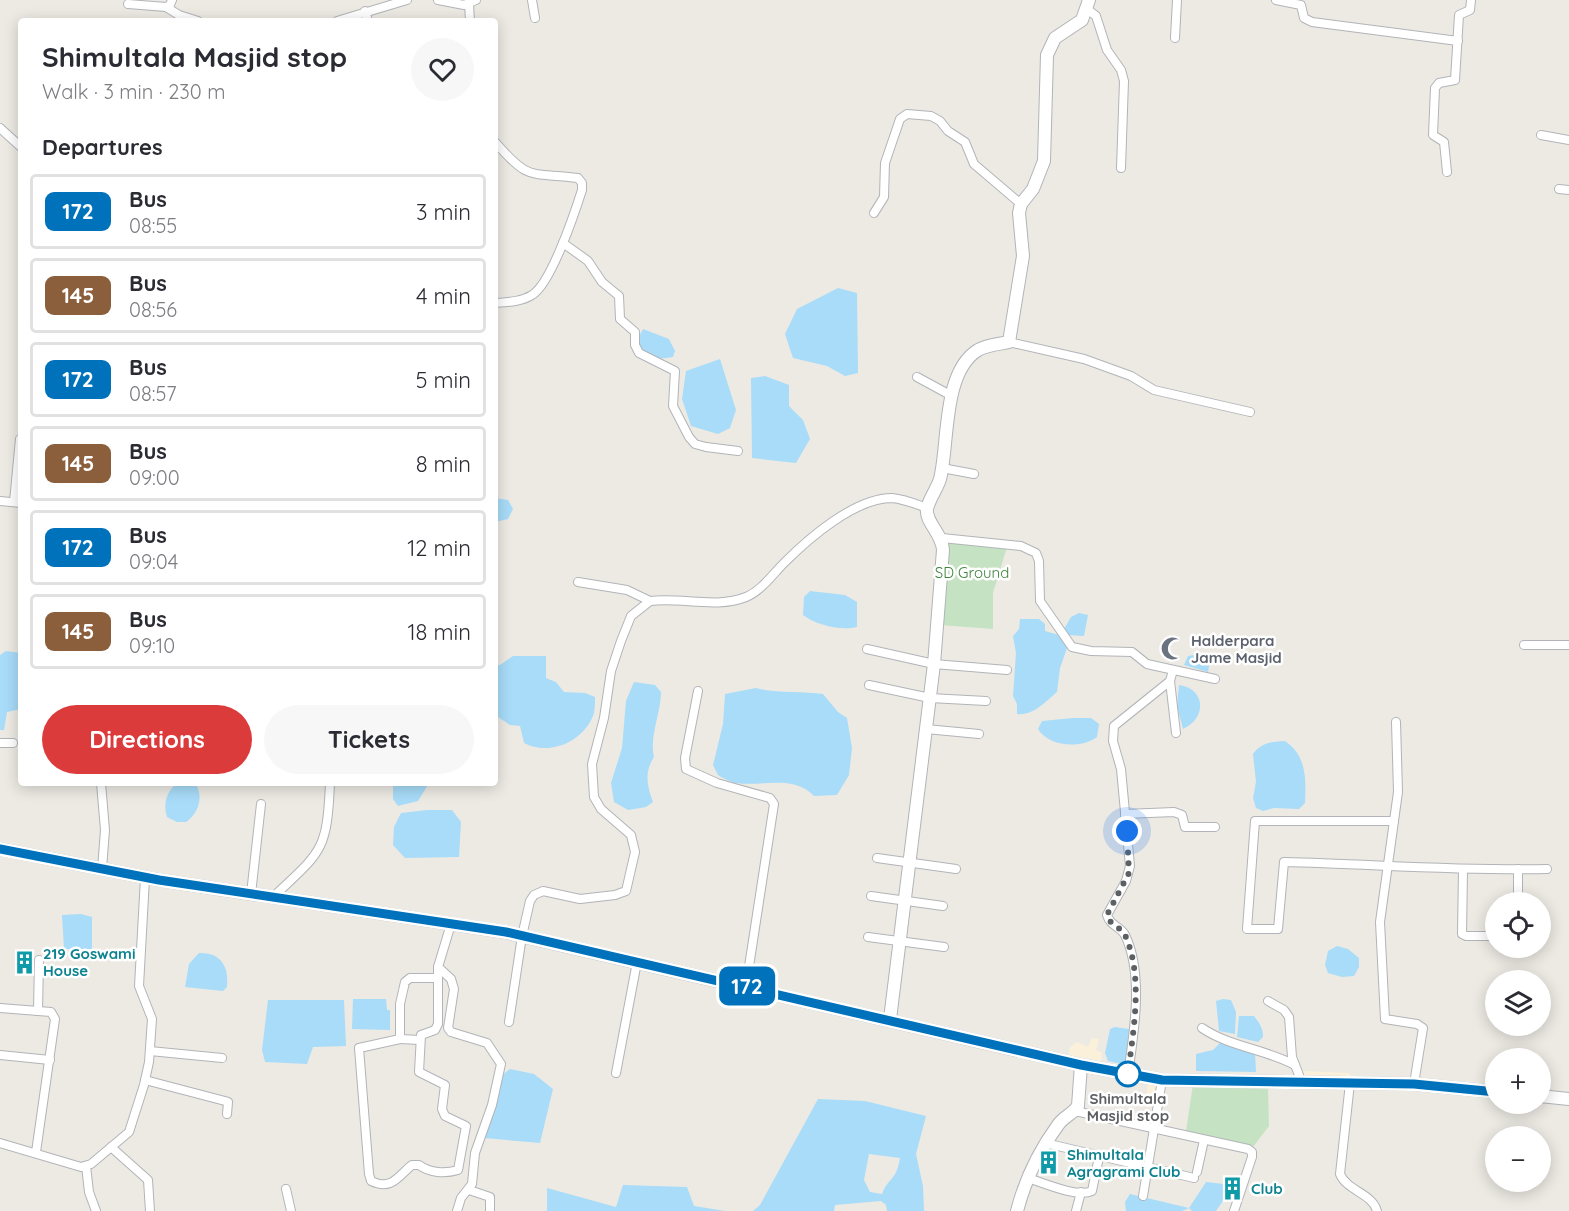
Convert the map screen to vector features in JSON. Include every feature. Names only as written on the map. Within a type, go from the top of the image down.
[{"type":"main road","points":[[890,1019],[934,664],[942,538],[928,519],[927,508],[940,479],[952,396],[963,369],[979,349],[1010,342],[1022,266],[1019,224],[1021,204],[1033,189],[1044,166],[1047,55],[1055,38],[1079,23],[1088,5]]},
{"type":"main road","points":[[0,849],[146,878],[522,936],[890,1019],[1081,1065],[1162,1080],[1414,1084],[1485,1091]]},
{"type":"main road","points":[[1017,1211],[1028,1178],[1045,1143],[1061,1121],[1075,1111],[1081,1065]]},
{"type":"main road","points":[[1551,1097],[1569,1099]]},
{"type":"street","points":[[361,0],[366,18]]},
{"type":"street","points":[[345,18],[377,4],[407,0]]},
{"type":"street","points":[[438,0],[458,5],[472,2],[470,18]]},
{"type":"street","points":[[532,0],[535,18]]},
{"type":"street","points":[[1175,38],[1177,0]]},
{"type":"street","points":[[1276,0],[1301,5],[1304,18],[1312,22],[1458,41]]},
{"type":"street","points":[[1447,172],[1444,142],[1433,135],[1435,88],[1439,83],[1455,80],[1459,15],[1470,10],[1471,0]]},
{"type":"street","points":[[128,4],[169,3],[179,15],[188,18]]},
{"type":"street","points":[[1088,5],[1096,16],[1107,50],[1121,70],[1124,81],[1121,168]]},
{"type":"street","points":[[874,213],[884,196],[885,163],[900,119],[908,114],[931,116],[940,121],[948,131],[965,142],[979,169],[1021,204]]},
{"type":"street","points":[[0,128],[18,144]]},
{"type":"street","points":[[1541,135],[1569,140]]},
{"type":"street","points":[[498,145],[521,170],[546,176],[578,178],[582,183],[580,196],[563,243],[534,294],[520,300],[498,303]]},
{"type":"street","points":[[1559,189],[1569,190]]},
{"type":"street","points":[[563,243],[588,261],[602,282],[619,296],[620,319],[635,332],[635,345],[639,353],[675,371],[673,406],[689,437],[695,444],[738,451]]},
{"type":"street","points":[[1010,342],[1084,359],[1131,376],[1154,390],[1250,412]]},
{"type":"street","points":[[917,376],[952,396]]},
{"type":"street","points":[[942,468],[974,474]]},
{"type":"street","points":[[0,501],[17,502],[18,481]]},
{"type":"street","points":[[578,582],[627,590],[650,601],[718,602],[746,597],[757,590],[795,553],[852,509],[892,498],[927,508]]},
{"type":"street","points":[[942,538],[1030,548],[1039,561],[1040,601],[1057,621],[1068,643],[1091,651],[1132,652],[1147,664],[1215,679]]},
{"type":"street","points":[[509,1022],[522,936],[530,901],[534,895],[543,891],[580,899],[615,895],[626,891],[635,852],[632,835],[601,809],[594,797],[592,764],[604,718],[611,671],[621,641],[631,616],[650,601]]},
{"type":"street","points":[[1524,645],[1569,645]]},
{"type":"street","points":[[867,649],[934,664],[1007,670]]},
{"type":"street","points":[[1173,670],[1170,681],[1176,733]]},
{"type":"street","points":[[1128,1074],[1135,1020],[1133,962],[1125,936],[1109,923],[1107,915],[1129,873],[1121,770],[1113,741],[1114,726],[1170,681]]},
{"type":"street","points":[[869,685],[930,698],[986,701]]},
{"type":"street","points":[[698,691],[685,758],[686,769],[717,783],[770,798],[774,804],[746,986]]},
{"type":"street","points":[[1396,722],[1399,777],[1380,922],[1383,1012],[1386,1020],[1417,1024],[1423,1028],[1414,1084]]},
{"type":"street","points":[[926,729],[979,734]]},
{"type":"street","points":[[0,742],[13,743]]},
{"type":"street","points":[[101,786],[105,830],[102,869]]},
{"type":"street","points":[[274,896],[320,850],[326,838],[330,786]]},
{"type":"street","points":[[251,894],[261,804]]},
{"type":"street","points":[[1125,814],[1174,812],[1182,815],[1185,827],[1215,826]]},
{"type":"street","points":[[1394,821],[1255,821],[1247,929],[1278,929],[1284,862],[1463,870],[1547,869]]},
{"type":"street","points":[[877,858],[956,869]]},
{"type":"street","points":[[1518,869],[1518,892]]},
{"type":"street","points":[[1463,870],[1462,933],[1466,936],[1485,936]]},
{"type":"street","points":[[0,1143],[77,1166],[86,1166],[131,1128],[145,1080],[152,1019],[139,986],[146,878]]},
{"type":"street","points":[[871,896],[943,906]]},
{"type":"street","points":[[420,1040],[400,1039],[359,1048],[369,1174],[371,1181],[377,1184],[397,1182],[412,1165],[419,1165],[426,1170],[436,1172],[458,1170],[466,1126],[445,1116],[442,1109],[446,1085],[419,1072],[421,1035],[435,1030],[438,1024],[436,978],[451,924]]},
{"type":"street","points":[[868,937],[944,947]]},
{"type":"street","points":[[38,1011],[39,960]]},
{"type":"street","points":[[616,1074],[637,962]]},
{"type":"street","points":[[438,967],[453,984],[448,1028],[451,1032],[487,1043],[501,1064],[492,1105],[475,1153],[469,1190],[460,1198],[457,1211]]},
{"type":"street","points":[[400,1039],[400,1004],[405,982],[410,978],[436,978]]},
{"type":"street","points":[[1268,1001],[1289,1017],[1295,1065],[1302,1083]]},
{"type":"street","points":[[0,1008],[38,1011],[54,1015],[50,1060],[36,1152]]},
{"type":"street","points":[[1202,1028],[1223,1040],[1275,1055],[1295,1065]]},
{"type":"street","points":[[150,1051],[222,1058]]},
{"type":"street","points":[[0,1055],[50,1060]]},
{"type":"street","points":[[145,1080],[228,1102],[227,1114]]},
{"type":"street","points":[[1143,1196],[1162,1080]]},
{"type":"street","points":[[1350,1083],[1340,1174],[1344,1181],[1374,1203],[1377,1211]]},
{"type":"street","points":[[1075,1111],[1252,1152],[1234,1211]]},
{"type":"street","points":[[1045,1143],[1148,1168],[1196,1175],[1204,1140]]},
{"type":"street","points":[[111,1147],[148,1180],[150,1211]]},
{"type":"street","points":[[1028,1178],[1081,1192],[1092,1191],[1099,1157]]},
{"type":"street","points":[[86,1166],[88,1192],[96,1211]]},
{"type":"street","points":[[286,1189],[291,1211]]},
{"type":"street","points":[[469,1190],[490,1197],[490,1211]]},
{"type":"street","points":[[1076,1211],[1081,1192]]},
{"type":"shaded area","points":[[1092,1038],[1099,1039],[1096,1050],[1102,1053],[1101,1061],[1069,1055],[1070,1047],[1077,1042],[1088,1047]]},
{"type":"shaded area","points":[[1302,1071],[1350,1073],[1350,1078],[1302,1076]]},
{"type":"shaded area","points":[[1148,1081],[1158,1083],[1156,1102],[1146,1099]]},
{"type":"green space","name":"SD Ground","points":[[945,541],[1007,547],[993,593],[993,629],[940,625]]},
{"type":"green space","points":[[1193,1084],[1268,1085],[1269,1126],[1253,1147],[1186,1131]]},
{"type":"water","points":[[838,288],[857,293],[858,373],[845,376],[827,366],[793,358],[785,334],[797,309]]},
{"type":"water","points":[[643,329],[669,339],[675,351],[673,357],[658,359],[634,346]]},
{"type":"water","points":[[720,359],[736,410],[730,428],[718,434],[691,426],[682,399],[686,371]]},
{"type":"water","points":[[765,376],[789,385],[789,406],[803,420],[810,439],[796,463],[752,458],[751,378]]},
{"type":"water","points":[[498,498],[508,500],[513,509],[508,519],[498,521]]},
{"type":"water","points":[[810,591],[845,595],[857,602],[857,627],[829,626],[803,615],[804,597]]},
{"type":"water","points":[[1079,613],[1088,615],[1084,636],[1068,635],[1064,629],[1071,617]]},
{"type":"water","points":[[1020,619],[1039,619],[1045,624],[1045,631],[1059,635],[1067,648],[1060,668],[1057,692],[1038,708],[1028,713],[1017,714],[1017,704],[1013,696],[1016,653],[1013,636],[1019,629]]},
{"type":"water","points":[[6,651],[18,653],[18,710],[7,712],[4,730],[0,730],[0,655]]},
{"type":"water","points":[[1200,654],[1209,666],[1208,672],[1184,665],[1188,656]]},
{"type":"water","points":[[513,656],[546,656],[546,678],[556,682],[564,692],[585,693],[595,697],[595,709],[588,725],[573,740],[553,747],[533,747],[524,743],[520,726],[510,725],[498,717],[498,665]]},
{"type":"water","points":[[634,682],[655,685],[661,692],[653,741],[654,757],[648,774],[648,785],[653,802],[646,807],[628,810],[614,802],[611,783],[622,748],[626,701]]},
{"type":"water","points":[[1179,685],[1194,692],[1200,704],[1196,718],[1183,729],[1177,706]]},
{"type":"water","points":[[756,688],[823,694],[838,712],[847,718],[852,748],[849,775],[837,795],[814,796],[806,789],[787,783],[736,783],[718,775],[713,765],[723,724],[725,694]]},
{"type":"water","points":[[1091,718],[1099,724],[1097,737],[1083,743],[1057,743],[1043,735],[1038,729],[1042,721]]},
{"type":"water","points":[[1285,741],[1298,754],[1304,769],[1305,803],[1299,809],[1274,808],[1263,811],[1256,808],[1253,798],[1256,782],[1253,754],[1263,745]]},
{"type":"water","points":[[197,786],[198,788],[199,804],[194,814],[186,822],[177,822],[167,817],[166,803],[173,787]]},
{"type":"water","points":[[393,786],[427,786],[418,801],[398,806],[393,799]]},
{"type":"water","points":[[452,810],[461,822],[459,857],[405,858],[393,845],[394,827],[401,813]]},
{"type":"water","points":[[81,914],[92,917],[92,949],[64,949],[62,915]]},
{"type":"water","points":[[1337,946],[1348,949],[1359,958],[1359,967],[1354,976],[1342,977],[1328,973],[1325,965],[1328,951]]},
{"type":"water","points":[[199,953],[213,955],[222,962],[227,973],[227,987],[223,991],[185,987],[189,964]]},
{"type":"water","points":[[353,999],[386,999],[387,1010],[390,1010],[390,1030],[352,1029]]},
{"type":"water","points":[[268,1000],[344,1000],[346,1046],[313,1047],[307,1064],[265,1062],[262,1050]]},
{"type":"water","points":[[1231,1000],[1236,1012],[1235,1034],[1219,1031],[1216,1001]]},
{"type":"water","points":[[1239,1016],[1254,1016],[1263,1034],[1258,1042],[1237,1037]]},
{"type":"water","points":[[1115,1027],[1129,1029],[1126,1065],[1108,1061],[1105,1053],[1110,1029]]},
{"type":"water","points":[[1221,1042],[1255,1052],[1256,1072],[1196,1071],[1196,1054],[1213,1050]]},
{"type":"water","points":[[510,1069],[534,1074],[553,1089],[540,1143],[484,1138],[498,1100],[501,1076]]},
{"type":"water","points":[[818,1099],[865,1101],[926,1116],[916,1154],[923,1186],[924,1211],[887,1211],[886,1205],[881,1201],[835,1205],[834,1211],[753,1211],[760,1205]],"holes":[[[869,1154],[900,1158],[896,1171],[882,1194],[870,1192],[864,1180]]]},
{"type":"water","points":[[1206,1182],[1224,1184],[1229,1192],[1216,1211],[1192,1211],[1189,1208]]},
{"type":"water","points":[[623,1185],[687,1187],[694,1206],[725,1211],[547,1211],[547,1188],[616,1207]]},
{"type":"water","points":[[1130,1194],[1189,1208],[1182,1211],[1126,1211],[1125,1202]]},
{"type":"bus line","name":"172","points":[[0,849],[159,880],[506,932],[1081,1065],[1162,1080],[1414,1084],[1485,1091]]},
{"type":"place","name":"Halderpara Jame Masjid","points":[[1173,649]]},
{"type":"place","name":"219 Goswami House","points":[[25,962]]},
{"type":"place","name":"Shimultala Masjid stop","points":[[1128,1074]]},
{"type":"place","name":"Shimultala Agragrami Club","points":[[1049,1163]]},
{"type":"place","name":"Club","points":[[1233,1188]]},
{"type":"route","points":[[1127,831],[1129,873],[1109,907],[1107,915],[1109,923],[1121,930],[1125,936],[1133,962],[1135,1020],[1128,1074]]}]
